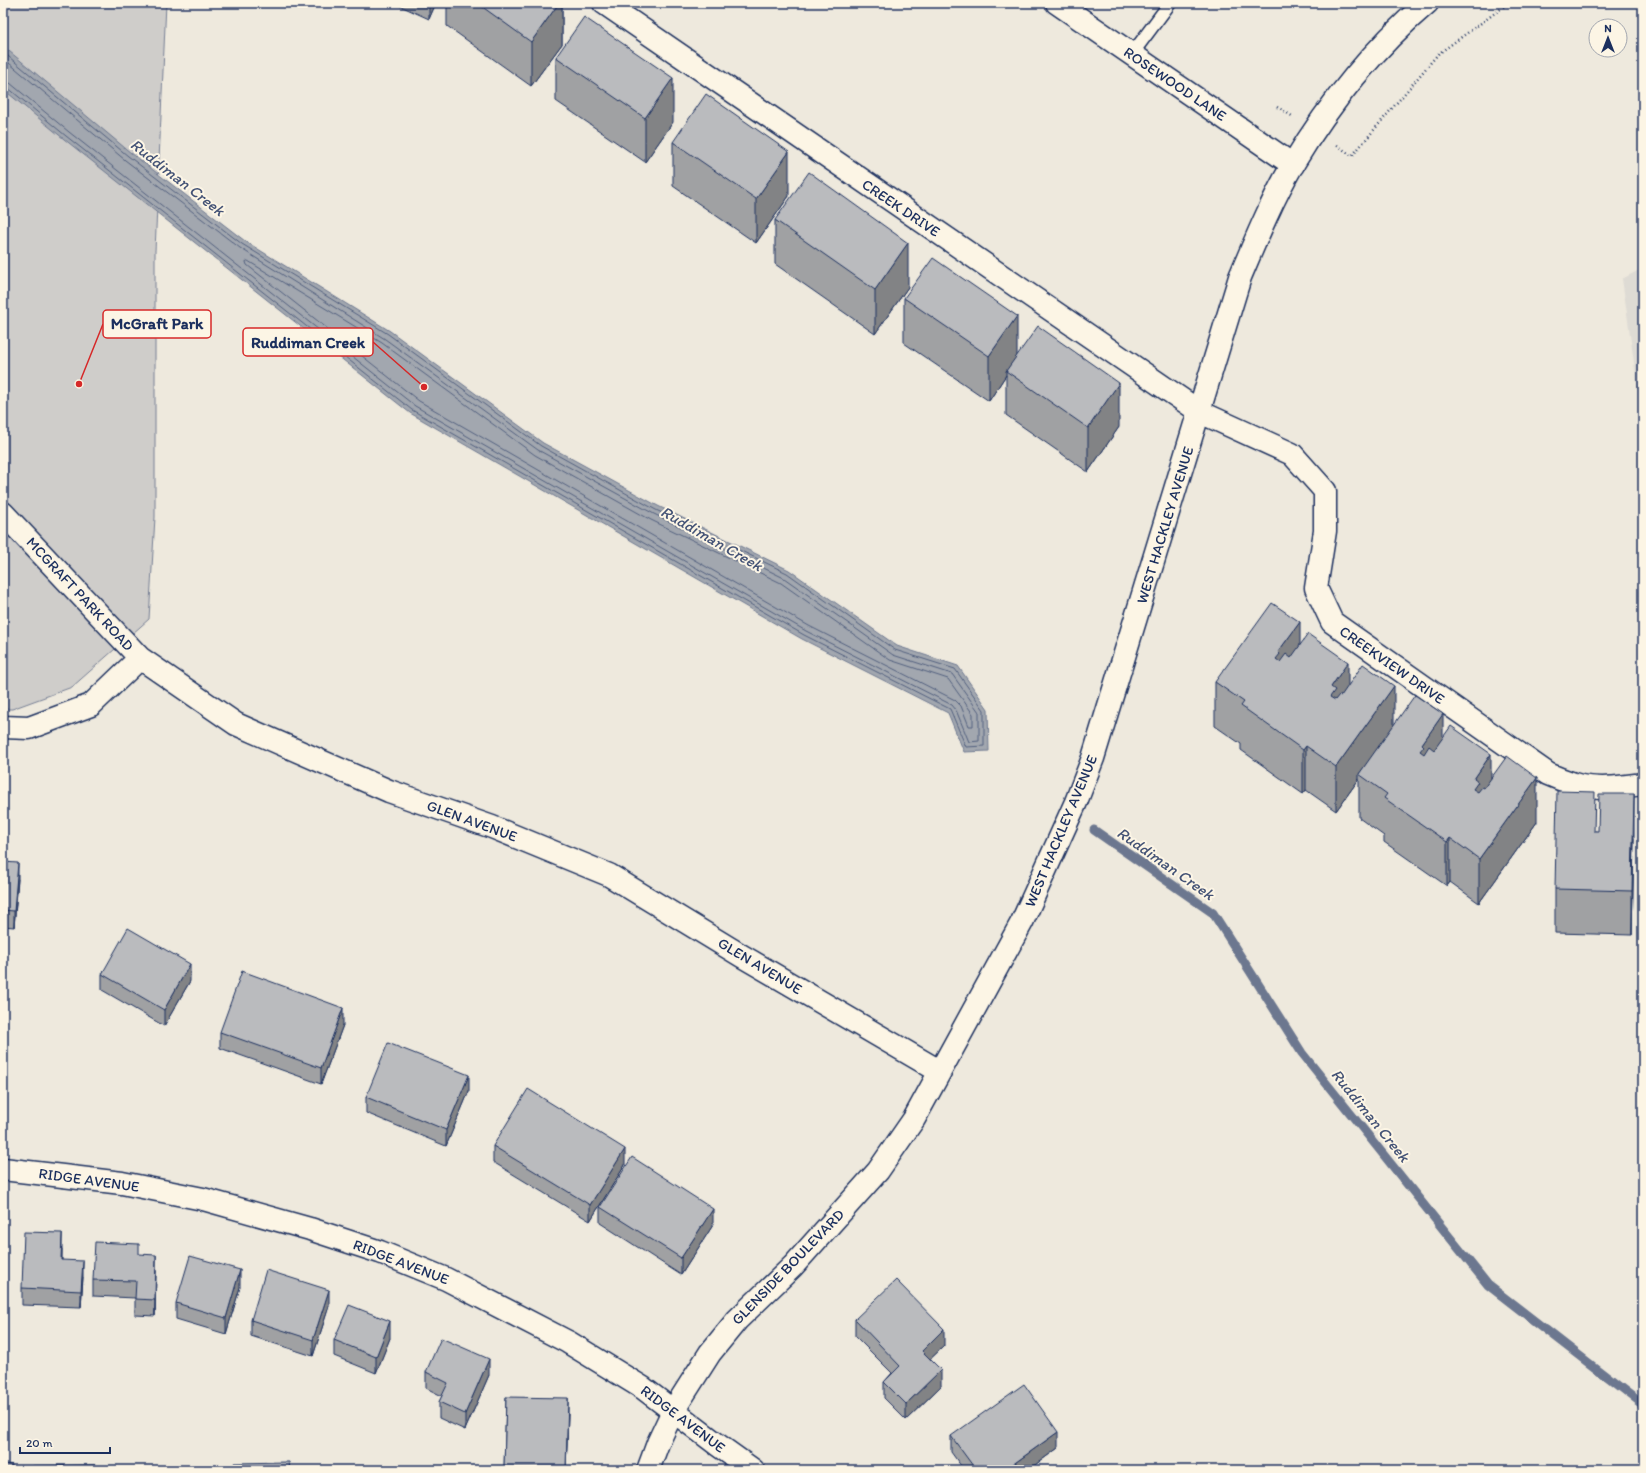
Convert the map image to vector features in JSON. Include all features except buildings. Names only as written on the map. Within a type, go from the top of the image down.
[{"type":"street","name":"CREEK DRIVE","points":[[604,3],[1200,412]]},
{"type":"street","name":"ROSEWOOD LANE","points":[[1057,3],[1293,165]]},
{"type":"street","name":"WEST HACKLEY AVENUE","points":[[939,1071],[1022,922],[1076,802],[1107,716],[1240,277],[1266,216],[1293,165],[1344,88],[1382,45],[1426,3]]},
{"type":"street","name":"CREEKVIEW DRIVE","points":[[1200,412],[1292,454],[1325,491],[1325,531],[1316,588],[1332,622],[1548,774],[1576,785],[1596,788],[1622,787],[1643,784]]},
{"type":"street","name":"MCGRAFT PARK ROAD","points":[[3,513],[140,658]]},
{"type":"street","name":"GLEN AVENUE","points":[[140,658],[236,724],[389,791],[492,827],[609,875],[742,956],[939,1071]]},
{"type":"street","points":[[3,727],[29,728],[90,705],[140,658]]},
{"type":"street","name":"GLENSIDE BOULEVARD","points":[[648,1470],[658,1443],[673,1411],[710,1353],[737,1320],[793,1266],[878,1171],[914,1119],[939,1071]]},
{"type":"street","name":"RIDGE AVENUE","points":[[3,1169],[122,1183],[203,1199],[310,1229],[380,1252],[446,1278],[568,1342],[643,1388],[753,1470]]},
{"type":"lane","points":[[1132,54],[1170,3]]},
{"type":"path","points":[[1277,107],[1352,156],[1438,54],[1509,3]]},
{"type":"shaded area","points":[[3,3],[166,3],[155,251],[155,517],[149,619],[72,687],[12,709],[3,709]]},
{"type":"shaded area","points":[[1643,268],[1643,425],[1622,279]]},
{"type":"water","points":[[3,46],[131,153],[245,241],[390,331],[543,443],[658,506],[789,570],[897,646],[958,666],[988,709],[989,751],[964,752],[948,713],[802,639],[410,413],[3,89]]},
{"type":"waterway","name":"Ruddiman Creek","points":[[1094,830],[1213,913],[1302,1053],[1488,1285],[1643,1405]]},
{"type":"place","name":"McGraft Park","points":[[79,384]]},
{"type":"place","name":"Ruddiman Creek","points":[[424,387]]}]
